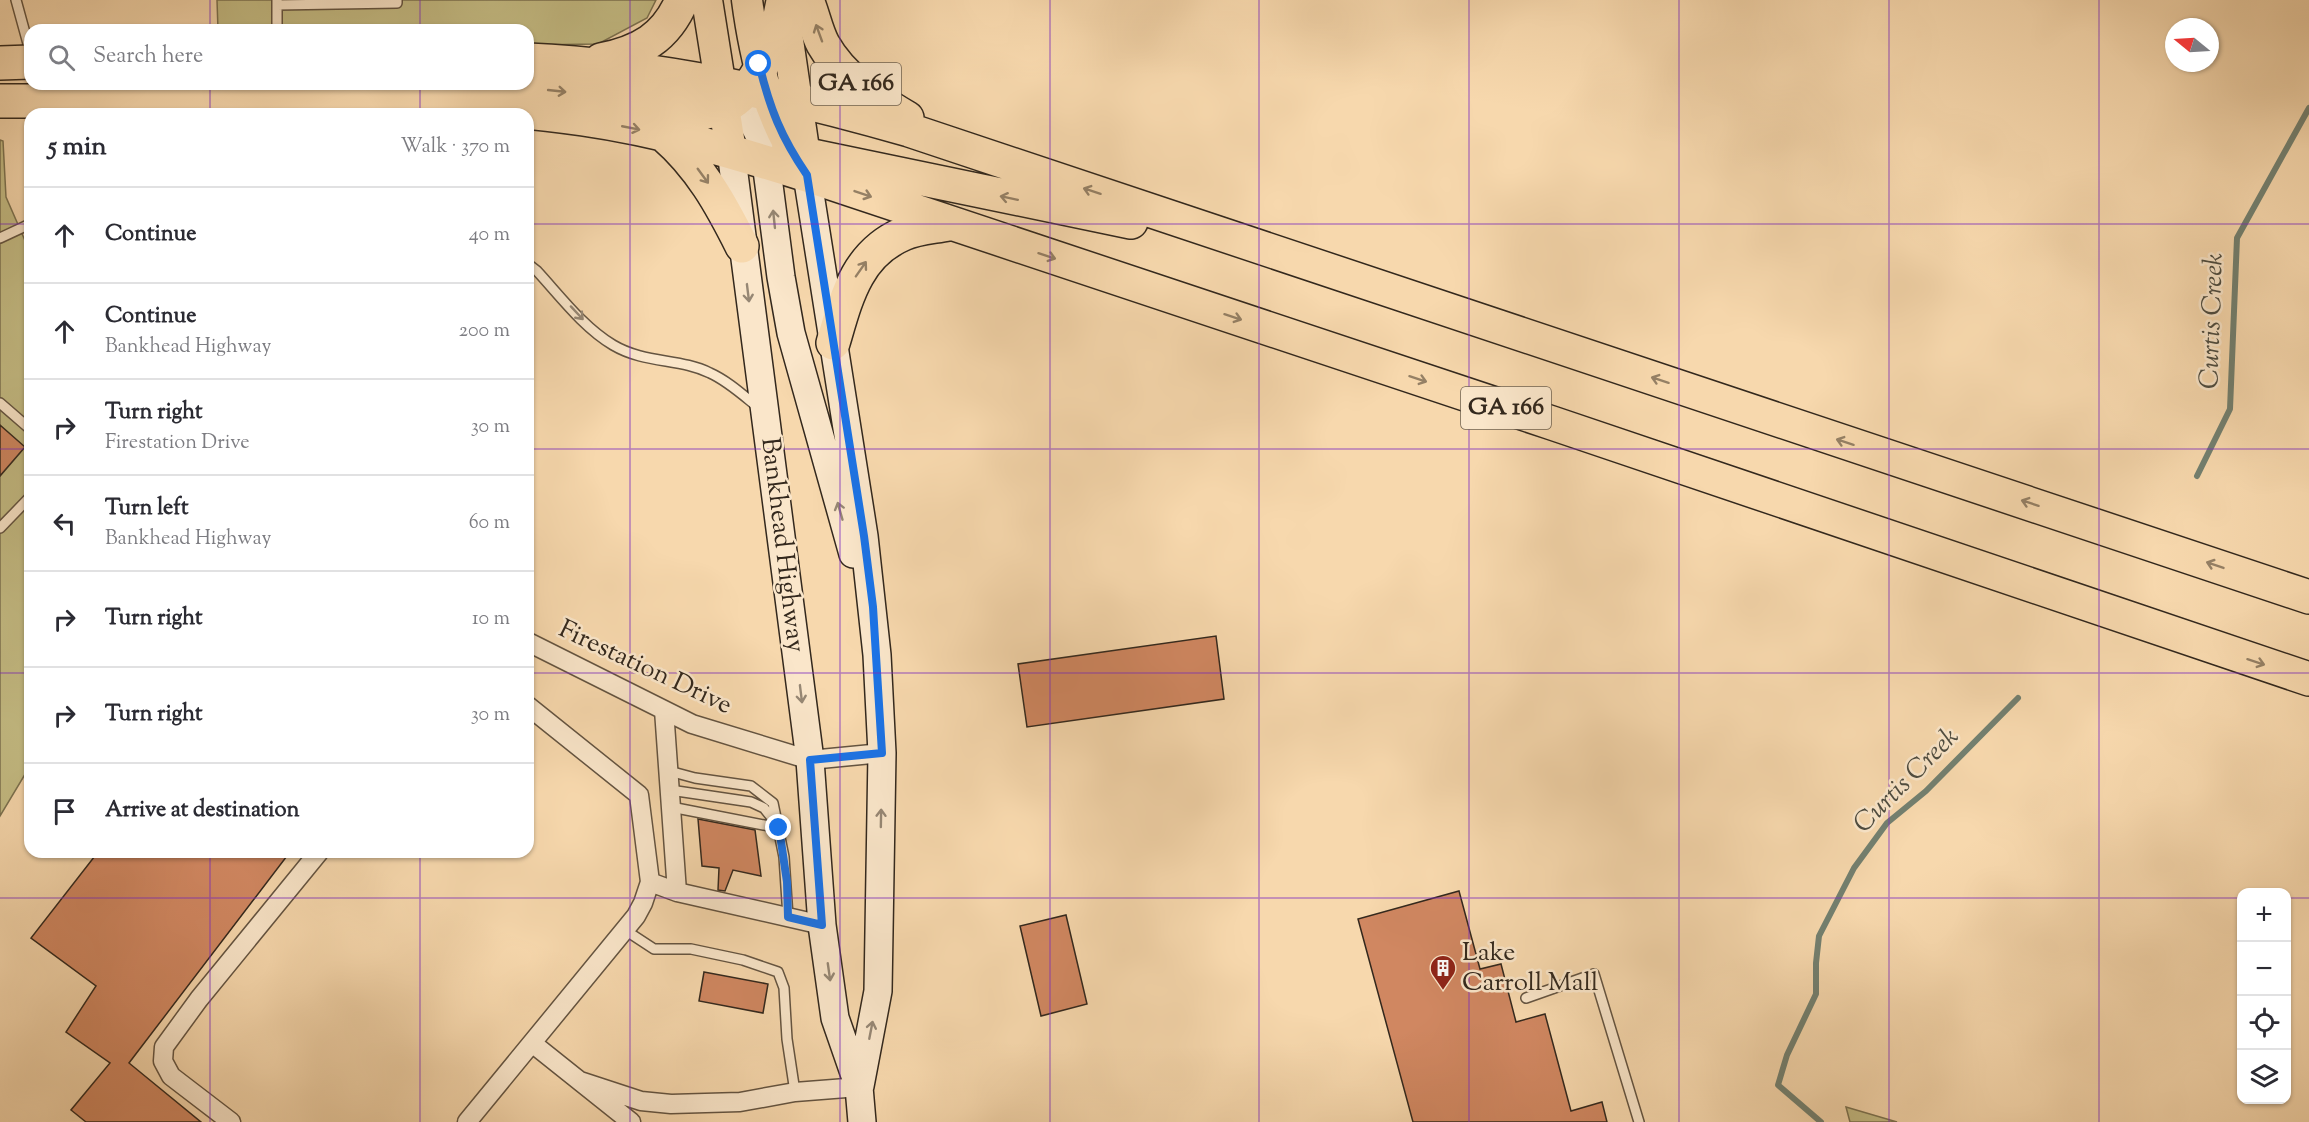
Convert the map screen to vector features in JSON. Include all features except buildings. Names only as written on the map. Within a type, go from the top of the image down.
[{"type":"highway","points":[[584,63],[628,55],[653,40],[674,18],[682,0]]},
{"type":"highway","points":[[534,88],[706,112],[750,91],[771,47],[779,24],[783,0]]},
{"type":"highway","name":"GA 166","points":[[807,0],[823,43],[840,68],[863,90],[938,140],[2309,597]]},
{"type":"highway","points":[[534,60],[658,71],[750,91],[938,140]]},
{"type":"highway","points":[[0,63],[24,62]]},
{"type":"highway","points":[[332,102],[374,90]]},
{"type":"highway","points":[[0,101],[332,102],[447,108]]},
{"type":"highway","points":[[534,114],[584,119],[662,134],[730,151],[787,158],[1209,237],[1312,264]]},
{"type":"highway","points":[[662,134],[699,170],[724,209],[742,246]]},
{"type":"highway","name":"GA 166","points":[[787,158],[950,224],[1552,423],[2309,679]]},
{"type":"highway","points":[[833,343],[851,285],[857,273],[871,256],[904,233],[950,224]]},
{"type":"main road","name":"Bankhead Highway","points":[[707,0],[750,91],[787,158],[833,343],[864,536],[875,627],[882,753],[878,991],[859,1087]]},
{"type":"main road","points":[[747,0],[750,91],[756,127],[787,158],[781,277],[791,333],[847,536],[865,588],[875,627]]},
{"type":"main road","name":"Bankhead Highway","points":[[783,0],[730,151],[810,760],[822,925],[836,1018],[859,1087],[862,1122]]},
{"type":"street","name":"Firestation Drive","points":[[534,645],[692,724],[810,760],[882,753]]},
{"type":"street","points":[[664,710],[677,892]]},
{"type":"street","points":[[467,1122],[625,930],[643,903],[650,882],[639,795],[534,711]]},
{"type":"street","points":[[231,1122],[171,1076],[163,1061],[164,1047],[199,999],[314,858]]},
{"type":"street","points":[[650,882],[677,892],[822,925]]},
{"type":"street","points":[[532,1043],[632,1122]]},
{"type":"street","points":[[580,1081],[641,1101],[671,1104],[740,1102],[795,1092],[859,1087]]},
{"type":"lane","points":[[16,0],[24,29]]},
{"type":"lane","points":[[277,24],[277,2],[397,3],[397,0]]},
{"type":"lane","points":[[0,238],[24,227]]},
{"type":"lane","points":[[534,269],[584,321],[613,345],[642,358],[710,372],[764,411]]},
{"type":"lane","points":[[0,404],[24,424]]},
{"type":"lane","points":[[0,528],[24,503]]},
{"type":"lane","points":[[669,771],[713,781],[751,786],[773,804],[787,882],[788,917]]},
{"type":"lane","points":[[670,799],[779,828]]},
{"type":"lane","points":[[670,799],[751,802],[764,808],[779,828]]},
{"type":"lane","points":[[625,930],[654,949],[691,949],[743,960],[778,972],[784,988],[787,1039],[795,1092]]},
{"type":"lane","points":[[1526,998],[1594,974],[1639,1122]]},
{"type":"shaded area","points":[[217,0],[656,0],[647,18],[598,44],[534,45],[534,24],[218,24]]},
{"type":"shaded area","points":[[0,140],[3,141],[6,197],[24,238],[24,776],[0,816]]},
{"type":"shaded area","points":[[1846,1107],[1897,1122],[1850,1122]]},
{"type":"waterway","name":"Curtis Creek","points":[[2197,476],[2230,409],[2237,238],[2309,108]]},
{"type":"waterway","name":"Curtis Creek","points":[[1821,1122],[1778,1085],[1787,1055],[1816,994],[1819,936],[1854,868],[1887,823],[1926,791],[2018,698]]},
{"type":"place","name":"Lake Carroll Mall","points":[[1443,991]]},
{"type":"route","points":[[759,64],[774,118],[791,151],[807,175],[864,536],[877,656],[882,753],[810,760],[822,925],[788,917],[787,882],[779,828]]}]
